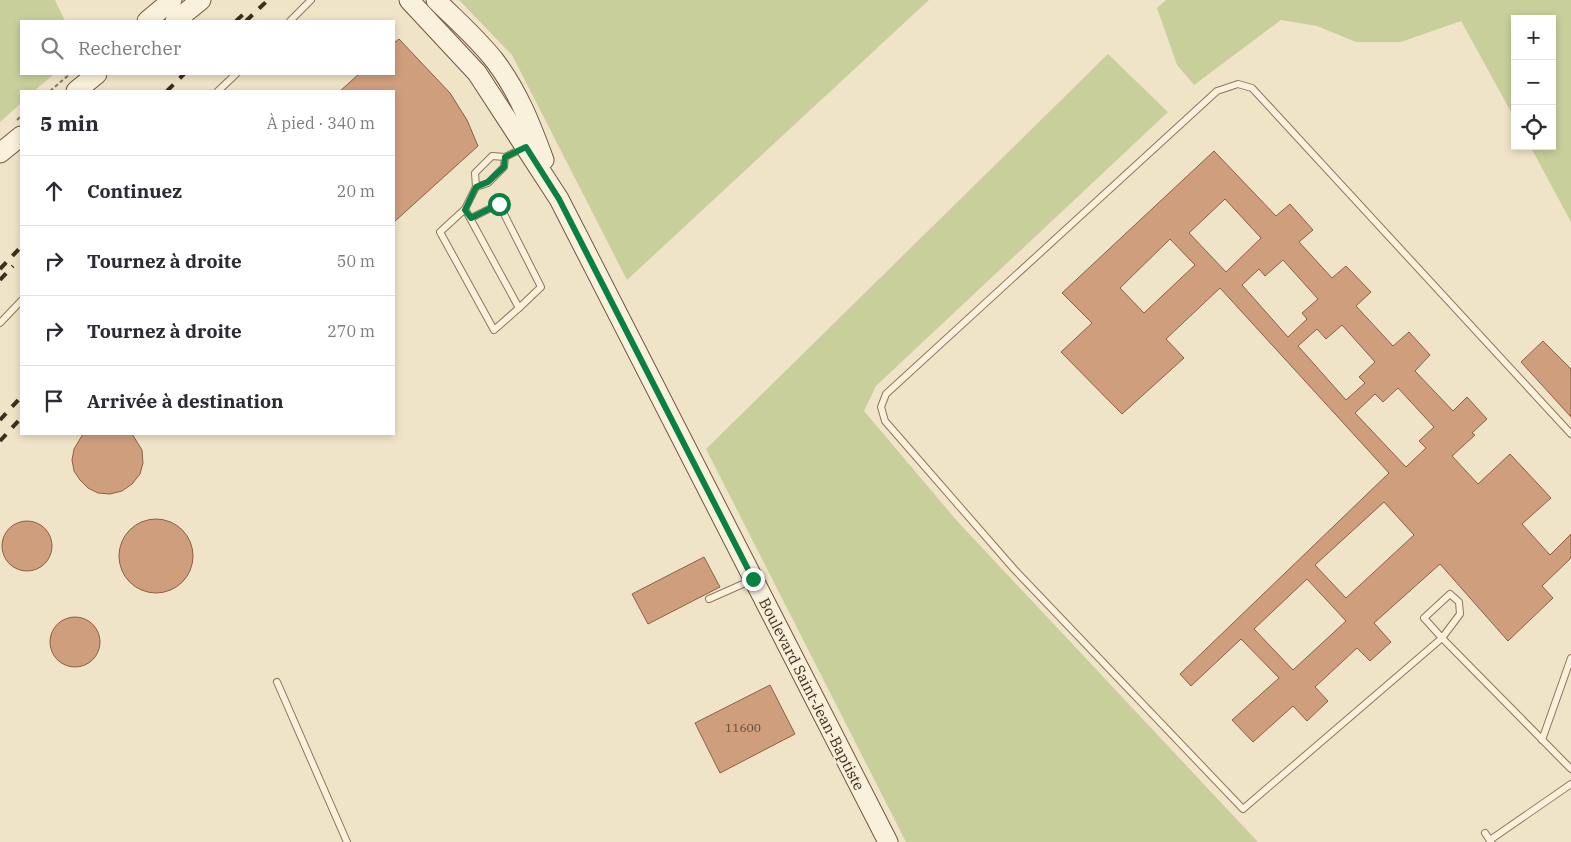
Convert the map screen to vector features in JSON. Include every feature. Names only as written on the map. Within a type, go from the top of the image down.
[{"type":"main road","points":[[148,20],[172,0]]},
{"type":"main road","points":[[176,20],[201,0]]},
{"type":"main road","name":"Boulevard Saint-Jean-Baptiste","points":[[409,0],[470,64],[559,199],[888,842]]},
{"type":"main road","name":"Boulevard Saint-Jean-Baptiste","points":[[436,0],[494,60],[511,85],[524,108],[559,199]]},
{"type":"main road","points":[[77,90],[96,75]]},
{"type":"main road","points":[[0,153],[20,137]]},
{"type":"lane","points":[[291,20],[311,0]]},
{"type":"lane","points":[[219,90],[235,75]]},
{"type":"lane","points":[[1571,434],[1252,88],[1238,84],[1217,91],[886,394],[881,407],[885,422],[1014,569],[1242,809],[1442,638],[1460,614],[1459,602],[1450,594],[1424,618],[1442,638],[1571,769]]},
{"type":"lane","points":[[471,218],[499,204],[541,287],[494,330],[440,232],[465,210],[476,187],[475,174],[492,156],[505,157],[526,147]]},
{"type":"lane","points":[[476,187],[488,182],[504,167],[505,157]]},
{"type":"lane","points":[[465,210],[519,308]]},
{"type":"lane","points":[[0,323],[20,302]]},
{"type":"lane","points":[[709,599],[753,579]]},
{"type":"lane","points":[[1542,740],[1571,658]]},
{"type":"lane","points":[[277,682],[347,842]]},
{"type":"lane","points":[[1485,833],[1491,841],[1571,784]]},
{"type":"path","points":[[51,90],[69,75]]},
{"type":"green space","points":[[0,0],[55,0],[65,20],[20,20],[20,75],[53,75],[35,90],[20,90],[20,104],[0,122]]},
{"type":"green space","points":[[459,0],[929,0],[627,280],[512,55]]},
{"type":"green space","points":[[1166,0],[1571,0],[1571,222],[1532,150],[1556,150],[1556,15],[1511,15],[1511,112],[1461,21],[1401,42],[1356,42],[1317,26],[1281,20],[1194,85],[1177,65],[1157,8]]},
{"type":"green space","points":[[1108,54],[1168,112],[876,386],[864,411],[958,522],[1258,842],[906,842],[706,449]]},
{"type":"building","points":[[399,39],[450,93],[467,120],[478,146],[395,221],[395,90],[341,90],[358,75],[395,75],[395,42]]},
{"type":"building","points":[[1214,151],[1276,216],[1290,204],[1313,230],[1299,242],[1332,278],[1346,266],[1371,292],[1356,306],[1393,346],[1409,332],[1430,355],[1415,371],[1453,411],[1467,397],[1487,419],[1472,433],[1475,435],[1452,456],[1478,484],[1510,454],[1551,498],[1522,524],[1550,555],[1571,534],[1571,558],[1542,586],[1553,598],[1508,641],[1440,564],[1374,623],[1391,642],[1370,661],[1357,648],[1315,687],[1328,701],[1307,721],[1293,706],[1253,742],[1232,720],[1279,678],[1241,639],[1191,686],[1180,674],[1389,473],[1220,288],[1166,339],[1184,358],[1122,414],[1061,352],[1092,323],[1062,293]],"holes":[[[1225,199],[1261,238],[1226,272],[1189,233]],[[1170,239],[1195,265],[1144,313],[1120,288]],[[1283,260],[1318,299],[1302,313],[1307,319],[1288,337],[1242,285],[1259,269],[1265,276]],[[1342,325],[1375,362],[1359,377],[1365,383],[1346,400],[1298,346],[1317,329],[1326,339]],[[1398,388],[1434,427],[1419,441],[1426,448],[1406,467],[1355,413],[1375,394],[1383,402]],[[1384,502],[1414,535],[1346,598],[1315,565]],[[1307,579],[1346,621],[1293,670],[1254,629]]]},
{"type":"building","points":[[1543,341],[1571,369],[1571,417],[1521,362]]},
{"type":"building","points":[[82,435],[133,435],[142,450],[143,463],[140,474],[132,484],[122,491],[110,494],[98,493],[88,488],[74,471],[72,460],[74,449]]},
{"type":"building","points":[[156,519],[177,525],[187,535],[193,556],[187,577],[177,587],[156,593],[135,587],[125,577],[119,556],[125,535],[135,525]]},
{"type":"building","points":[[32,521],[45,528],[51,536],[51,556],[45,564],[37,570],[22,571],[9,564],[3,556],[2,541],[9,528],[17,522]]},
{"type":"building","points":[[704,557],[720,587],[648,624],[632,594]]},
{"type":"building","points":[[80,617],[93,624],[99,632],[99,652],[93,660],[85,666],[70,667],[57,660],[51,652],[50,637],[57,624],[65,618]]},
{"type":"building","points":[[770,685],[795,734],[720,773],[695,723]]},
{"type":"railway","points":[[247,20],[268,0]]},
{"type":"railway","points":[[237,20],[249,9]]},
{"type":"railway","points":[[168,90],[183,75]]},
{"type":"railway","points":[[0,269],[20,248]]},
{"type":"railway","points":[[0,280],[13,266]]},
{"type":"railway","points":[[0,420],[20,398]]},
{"type":"railway","points":[[0,441],[20,419]]},
{"type":"route","points":[[499,204],[471,218],[465,210],[476,187],[488,182],[504,167],[505,157],[526,147],[559,199],[753,579]]}]
